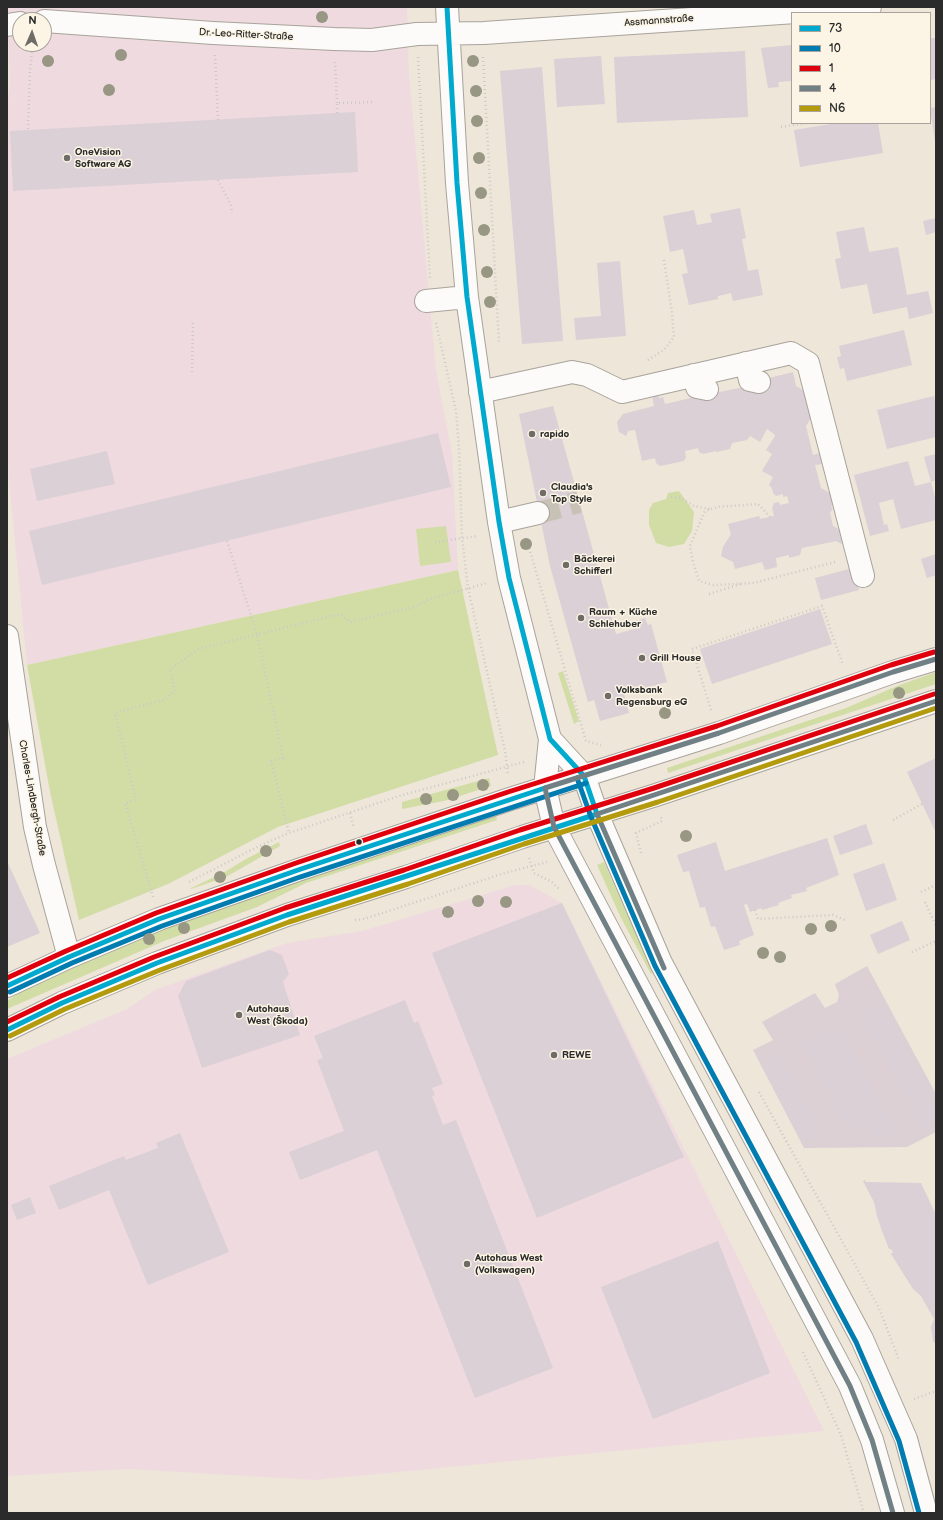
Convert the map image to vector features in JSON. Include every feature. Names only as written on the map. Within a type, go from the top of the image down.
[{"type":"street","points":[[447,7],[457,183],[467,297],[500,527],[509,578],[550,739],[545,788],[554,827],[850,1386],[872,1440],[893,1513]]},
{"type":"street","name":"Assmannstraße","points":[[796,12],[870,7]]},
{"type":"street","name":"Assmannstraße","points":[[448,34],[484,33],[791,12]]},
{"type":"street","name":"Dr.-Leo-Ritter-Straße","points":[[52,22],[213,33],[334,39],[372,40],[417,34],[448,34]]},
{"type":"street","points":[[426,301],[467,297]]},
{"type":"street","points":[[480,392],[572,372],[587,375],[622,392],[647,394],[700,382],[746,363],[791,353],[808,363],[839,515],[861,566]]},
{"type":"street","points":[[746,363],[750,380],[759,382]]},
{"type":"street","points":[[500,527],[538,513]]},
{"type":"street","name":"Charles-Lindbergh-Straße","points":[[7,636],[35,827],[69,957]]},
{"type":"street","points":[[7,986],[69,957],[159,920],[298,870],[545,788],[719,734],[893,672],[936,659]]},
{"type":"street","points":[[7,1030],[62,1003],[157,963],[287,915],[936,701]]},
{"type":"street","points":[[550,739],[584,776],[596,814],[661,963],[862,1339],[906,1439],[926,1513]]},
{"type":"path","points":[[213,33],[218,120]]},
{"type":"path","points":[[334,39],[337,113]]},
{"type":"path","points":[[28,129],[32,52]]},
{"type":"path","points":[[336,103],[375,102]]},
{"type":"path","points":[[781,127],[800,124]]},
{"type":"path","points":[[218,180],[231,205],[232,213]]},
{"type":"path","points":[[646,362],[664,350],[674,338],[664,260]]},
{"type":"path","points":[[192,372],[193,322]]},
{"type":"path","points":[[671,497],[681,498],[694,506],[711,509]]},
{"type":"path","points":[[770,517],[758,504],[717,507],[705,511],[690,546],[699,581],[713,585],[754,583],[861,566]]},
{"type":"path","points":[[435,542],[500,527]]},
{"type":"path","points":[[227,541],[257,634],[283,758],[271,761],[289,833]]},
{"type":"path","points":[[160,895],[153,898],[124,802],[136,800],[115,713],[164,700],[175,691],[170,670],[198,649],[340,614],[350,622],[414,607],[430,599],[509,578]]},
{"type":"path","points":[[709,594],[746,583]]},
{"type":"path","points":[[719,734],[692,649],[822,606],[851,688]]},
{"type":"path","points":[[545,629],[552,627]]},
{"type":"path","points":[[188,882],[289,833],[399,796],[507,767]]},
{"type":"path","points":[[893,820],[922,804]]},
{"type":"path","points":[[350,813],[356,832]]},
{"type":"path","points":[[921,892],[936,885]]},
{"type":"path","points":[[924,902],[936,926]]},
{"type":"path","points":[[755,910],[758,919],[833,915],[845,920]]},
{"type":"path","points":[[912,952],[936,941]]},
{"type":"path","points":[[914,1399],[936,1391]]},
{"type":"path","points":[[841,1435],[864,1513]]},
{"type":"shaded area","points":[[7,7],[407,7],[409,74],[436,371],[452,453],[458,570],[27,665],[9,480],[7,444],[7,111],[10,81]]},
{"type":"shaded area","points":[[515,885],[530,885],[562,903],[824,1431],[315,1480],[129,1469],[7,1476],[7,1059],[127,1009],[155,990],[287,943],[362,931]]},
{"type":"shaded area","points":[[867,966],[936,1094],[936,1132],[907,1147],[804,1148],[753,1050],[773,1040],[762,1022],[815,993],[825,1008],[837,1002],[839,995],[835,984]]},
{"type":"green space","points":[[679,491],[694,512],[692,531],[684,544],[669,547],[656,543],[649,525],[649,510],[653,503],[666,499],[668,493]]},
{"type":"green space","points":[[446,526],[451,562],[420,566],[416,529]]},
{"type":"green space","points":[[458,570],[498,755],[278,827],[168,884],[79,920],[50,792],[27,665]]},
{"type":"green space","points":[[563,671],[579,721],[574,724],[558,673]]},
{"type":"green space","points":[[936,672],[936,684],[668,773],[667,768],[846,708],[897,686]]},
{"type":"green space","points":[[489,778],[491,786],[444,801],[402,809],[402,802]]},
{"type":"green space","points":[[496,815],[497,820],[306,883],[257,907],[164,941],[7,1009],[7,1001],[26,988],[103,953],[235,902]]},
{"type":"green space","points":[[279,842],[280,846],[226,877],[191,889],[223,873]]},
{"type":"green space","points":[[604,862],[655,971],[651,974],[621,918],[597,865]]},
{"type":"building","points":[[931,38],[936,38],[936,79],[931,80]]},
{"type":"building","points":[[791,45],[791,81],[778,82],[779,87],[768,88],[761,48]]},
{"type":"building","points":[[745,51],[748,117],[617,123],[614,57]]},
{"type":"building","points":[[601,56],[605,104],[557,107],[554,59]]},
{"type":"building","points":[[542,67],[563,341],[522,344],[500,71]]},
{"type":"building","points":[[936,107],[936,142],[931,115],[931,108]]},
{"type":"building","points":[[355,112],[358,172],[13,191],[10,131]]},
{"type":"building","points":[[831,124],[878,124],[883,153],[800,167],[794,130]]},
{"type":"building","points":[[740,208],[746,238],[742,239],[748,271],[758,269],[763,295],[733,301],[731,293],[718,296],[718,299],[689,305],[682,274],[688,273],[683,249],[670,252],[663,216],[694,210],[697,225],[712,222],[710,214]]},
{"type":"building","points":[[936,218],[936,232],[926,235],[923,221]]},
{"type":"building","points":[[864,227],[869,252],[898,247],[907,295],[928,291],[933,313],[909,319],[907,307],[873,314],[867,284],[841,289],[835,259],[841,258],[836,232]]},
{"type":"building","points":[[620,261],[626,336],[576,340],[574,318],[601,316],[597,263]]},
{"type":"building","points":[[904,330],[912,365],[847,381],[844,368],[840,369],[837,357],[841,356],[839,346]]},
{"type":"building","points":[[793,372],[796,386],[809,394],[810,399],[806,403],[812,407],[814,413],[806,426],[813,455],[820,453],[822,464],[815,465],[821,488],[833,495],[834,502],[831,507],[833,508],[830,513],[833,526],[842,531],[844,538],[841,544],[836,541],[802,548],[800,555],[789,558],[789,555],[776,558],[777,567],[765,570],[762,562],[735,569],[733,562],[721,556],[723,547],[731,534],[728,524],[759,516],[760,519],[774,516],[772,508],[774,503],[779,502],[780,505],[789,503],[787,496],[783,497],[783,494],[776,496],[773,493],[772,488],[769,485],[773,477],[762,471],[772,454],[766,450],[775,436],[774,434],[767,429],[760,442],[750,436],[747,440],[732,443],[730,449],[716,452],[703,454],[699,452],[698,448],[685,451],[686,457],[684,461],[660,466],[656,463],[655,458],[642,461],[635,430],[628,431],[626,436],[619,432],[617,422],[623,414],[654,406],[652,394],[658,393],[659,398],[663,397],[665,404],[708,394],[713,388],[718,387],[719,392],[760,384],[763,375],[768,374],[769,378]]},
{"type":"building","points":[[934,396],[936,405],[936,437],[887,449],[877,410]]},
{"type":"building","points":[[553,406],[616,634],[638,628],[636,621],[645,618],[648,625],[651,624],[667,682],[624,694],[629,713],[600,721],[594,700],[588,702],[550,566],[519,414]]},
{"type":"building","points":[[438,433],[451,487],[42,585],[29,531]]},
{"type":"building","points":[[107,451],[115,484],[37,501],[30,469]]},
{"type":"building","points":[[936,454],[936,480],[931,482],[924,457]]},
{"type":"building","points":[[908,461],[915,486],[931,482],[936,502],[936,520],[901,529],[893,499],[879,503],[884,525],[887,524],[889,531],[870,536],[854,475]]},
{"type":"building","points":[[936,554],[936,575],[927,578],[921,559]]},
{"type":"building","points":[[853,568],[859,590],[821,600],[815,578]]},
{"type":"building","points":[[820,609],[832,644],[712,684],[700,649]]},
{"type":"building","points":[[936,758],[936,833],[907,772]]},
{"type":"building","points":[[866,824],[873,844],[840,855],[833,836]]},
{"type":"building","points":[[827,838],[839,875],[806,888],[807,891],[791,895],[792,898],[778,903],[779,905],[762,910],[761,908],[750,912],[747,904],[744,905],[754,935],[739,941],[740,945],[724,950],[715,926],[711,927],[705,907],[700,908],[689,871],[683,872],[677,855],[716,842],[725,871]]},
{"type":"building","points":[[7,861],[40,933],[7,947]]},
{"type":"building","points":[[884,863],[897,900],[866,911],[853,874]]},
{"type":"building","name":"REWE","points":[[562,903],[684,1157],[537,1218],[432,953]]},
{"type":"building","points":[[902,921],[910,940],[878,954],[870,935]]},
{"type":"building","name":"Autohaus West (Škoda)","points":[[270,950],[282,955],[289,974],[283,982],[300,1035],[202,1068],[178,996],[186,981]]},
{"type":"building","name":"Autohaus West (Volkswagen)","points":[[405,1000],[414,1023],[418,1021],[443,1084],[432,1088],[435,1095],[432,1096],[443,1125],[456,1120],[553,1368],[475,1398],[377,1150],[300,1180],[289,1152],[344,1131],[317,1060],[323,1058],[314,1036]]},
{"type":"building","points":[[881,1004],[936,1107],[936,1121],[923,1129],[862,1014]]},
{"type":"building","points":[[840,1027],[895,1133],[878,1142],[867,1122],[848,1132],[804,1046]]},
{"type":"building","points":[[781,1057],[821,1134],[804,1143],[763,1066]]},
{"type":"building","points":[[180,1133],[229,1252],[148,1285],[109,1190],[59,1210],[49,1186],[124,1156],[126,1160],[158,1148],[156,1143]]},
{"type":"building","points":[[865,1180],[866,1182],[921,1183],[936,1215],[936,1344],[933,1341],[931,1327],[934,1319],[921,1296],[913,1289],[891,1254],[893,1252],[889,1249],[882,1231],[874,1202],[863,1181]]},
{"type":"building","points":[[30,1197],[36,1213],[17,1220],[11,1205]]},
{"type":"building","points":[[718,1241],[770,1373],[653,1419],[601,1287]]},
{"type":"tunnel","points":[[538,513],[579,502]]},
{"type":"transit line","name":"73","points":[[7,1030],[62,1003],[157,963],[287,915],[597,814],[584,776],[550,739],[509,578],[499,522],[467,297],[457,183],[447,7]]},
{"type":"transit line","name":"1","points":[[7,978],[156,913],[296,863],[508,792],[717,726],[891,665],[934,652]]},
{"type":"transit line","name":"4","points":[[893,1513],[872,1440],[850,1386],[554,827],[545,788],[719,733],[893,672],[936,659]]},
{"type":"transit line","name":"1","points":[[7,1022],[59,997],[154,957],[285,908],[404,870],[520,830],[654,788],[934,694]]},
{"type":"transit line","name":"4","points":[[664,968],[597,814],[936,701]]},
{"type":"transit line","name":"N6","points":[[10,1036],[65,1009],[160,970],[289,922],[408,884],[524,844],[658,802],[936,708]]},
{"type":"transit line","name":"10","points":[[577,778],[591,817],[655,966],[856,1342],[899,1441],[919,1513]]},
{"type":"transit line","name":"10","points":[[10,992],[72,963],[162,926],[300,877],[586,783]]},
{"type":"transit line","name":"73","points":[[7,986],[69,957],[159,919],[298,870],[545,788]]},
{"type":"place","name":"OneVision Software AG","points":[[67,158]]},
{"type":"place","name":"rapido","points":[[532,434]]},
{"type":"place","name":"Claudia's Top Style","points":[[543,493]]},
{"type":"place","name":"Bäckerei Schifferl","points":[[566,565]]},
{"type":"place","name":"Raum + Küche Schlehuber","points":[[581,618]]},
{"type":"place","name":"Grill House","points":[[642,658]]},
{"type":"place","name":"Volksbank Regensburg eG","points":[[608,696]]},
{"type":"place","name":"Autohaus West (Škoda)","points":[[239,1015]]},
{"type":"place","name":"REWE","points":[[554,1055]]},
{"type":"place","name":"Autohaus West (Volkswagen)","points":[[467,1264]]}]
